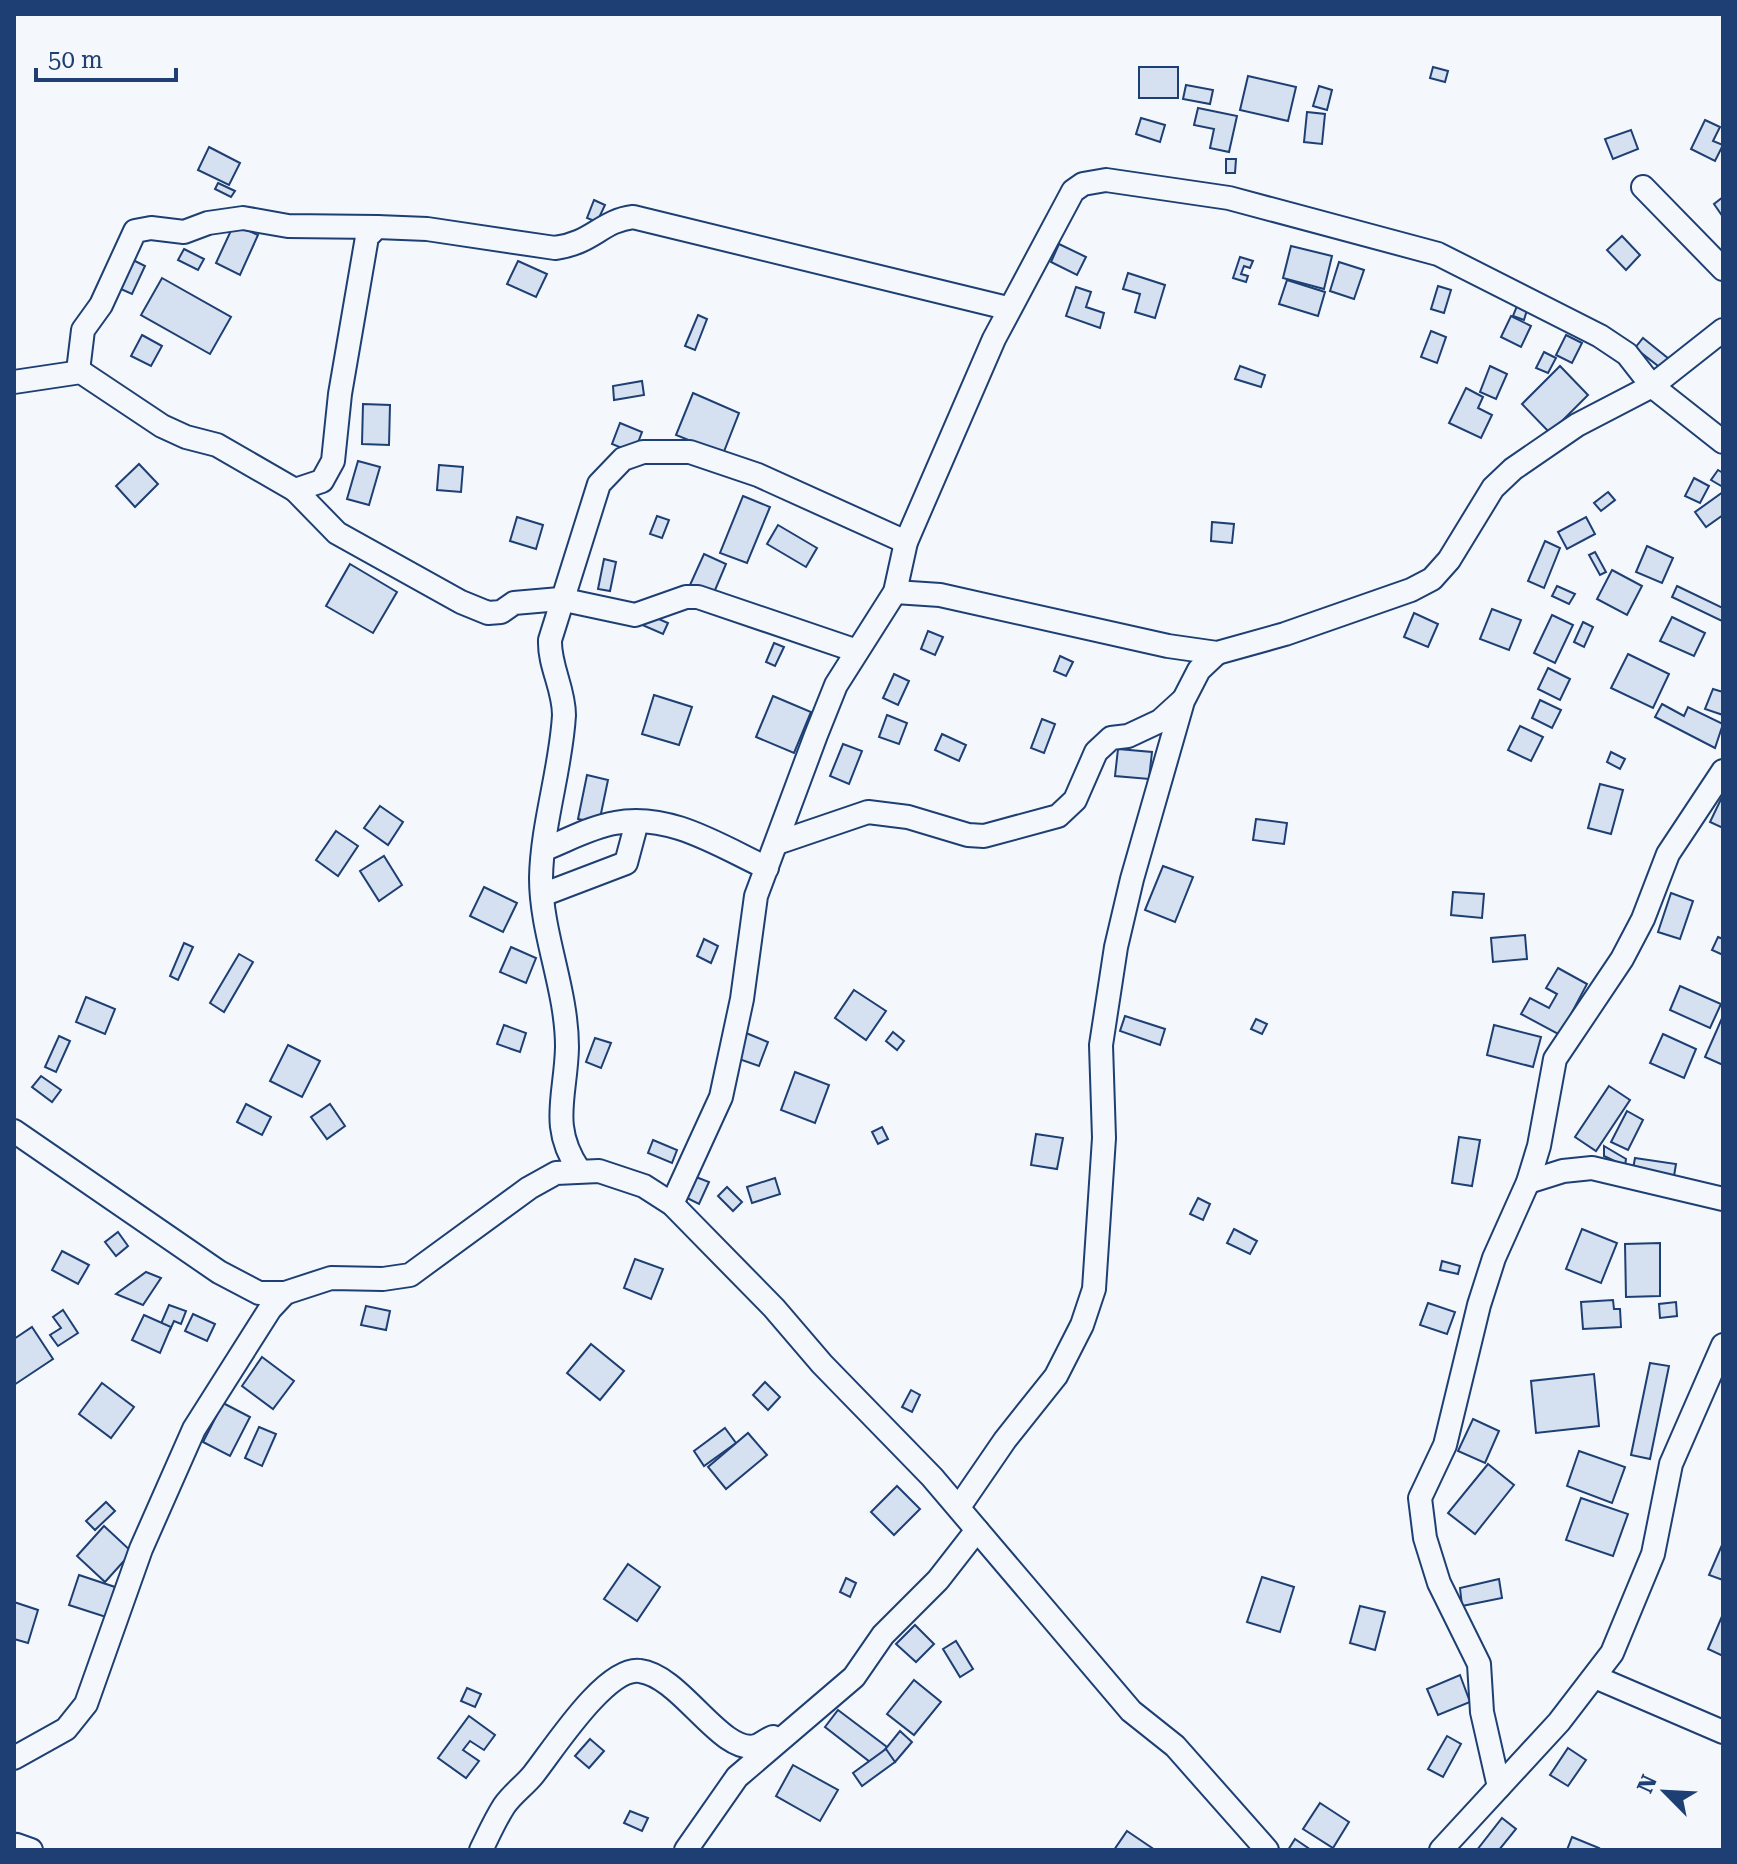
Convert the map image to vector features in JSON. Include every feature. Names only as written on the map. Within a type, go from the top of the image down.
[{"type":"street","points":[[672,1204],[721,1097],[742,999],[756,896],[836,685],[895,592],[906,542],[1007,308],[1073,191],[1083,184],[1106,180],[1229,198],[1438,254],[1600,336],[1627,354],[1652,386],[1723,442]]},
{"type":"street","points":[[1643,187],[1723,269]]},
{"type":"street","points":[[78,371],[83,330],[101,305],[135,231],[151,228],[184,232],[208,223],[243,218],[288,226],[427,229],[555,248],[576,245],[621,219],[633,217],[1007,308]]},
{"type":"street","points":[[295,490],[322,481],[333,461],[340,394],[367,237],[377,227]]},
{"type":"street","points":[[895,592],[940,595],[1168,646],[1217,653],[1285,634],[1411,590],[1432,579],[1449,560],[1493,488],[1513,469],[1577,425],[1652,386],[1723,330]]},
{"type":"street","points":[[14,382],[41,380],[78,371],[162,426],[225,449],[295,490],[337,533],[474,608],[495,613],[514,603],[560,599],[635,615],[686,597],[698,597],[857,651]]},
{"type":"street","points":[[579,1170],[561,1138],[567,1046],[564,1004],[542,895],[545,849],[562,743],[564,700],[550,649],[560,599],[599,484],[623,459],[643,452],[690,452],[772,481],[906,542]]},
{"type":"street","points":[[959,1507],[1005,1440],[1056,1376],[1082,1325],[1094,1289],[1104,1138],[1101,1045],[1107,1003],[1132,879],[1183,701],[1199,670],[1217,653]]},
{"type":"street","points":[[777,843],[868,812],[908,817],[968,835],[984,836],[1058,816],[1075,800],[1096,752],[1111,738],[1128,736],[1160,721],[1183,701]]},
{"type":"street","points":[[1499,1787],[1482,1712],[1479,1664],[1439,1583],[1420,1508],[1423,1488],[1445,1445],[1479,1305],[1494,1258],[1528,1182],[1539,1146],[1555,1059],[1622,959],[1643,919],[1668,854],[1723,771]]},
{"type":"street","points":[[545,849],[613,823],[637,822],[687,830],[767,868]]},
{"type":"street","points":[[542,895],[626,863],[637,822]]},
{"type":"street","points":[[14,1131],[230,1279],[259,1293],[285,1293],[331,1278],[383,1279],[410,1275],[529,1188],[556,1173],[579,1170],[620,1175],[672,1204],[774,1308],[822,1364],[959,1507],[1131,1711],[1175,1746],[1267,1850]]},
{"type":"street","points":[[1528,1182],[1563,1171],[1592,1168],[1723,1199]]},
{"type":"street","points":[[14,1758],[66,1729],[86,1704],[141,1549],[194,1429],[270,1309],[285,1293]]},
{"type":"street","points":[[1441,1850],[1595,1677],[1612,1653],[1653,1554],[1671,1464],[1723,1345]]},
{"type":"street","points":[[686,1850],[716,1802],[737,1777],[854,1677],[883,1635],[938,1580],[977,1530]]},
{"type":"street","points":[[481,1850],[504,1806],[561,1735],[606,1686],[628,1672],[643,1671],[658,1676],[689,1698],[719,1730],[741,1743],[756,1746],[785,1733]]},
{"type":"street","points":[[1595,1677],[1723,1732]]},
{"type":"building","points":[[1139,67],[1178,67],[1178,98],[1139,98]]},
{"type":"building","points":[[1433,67],[1448,71],[1445,82],[1430,78]]},
{"type":"building","points":[[1248,76],[1296,87],[1288,121],[1240,110]]},
{"type":"building","points":[[1186,85],[1213,90],[1210,104],[1183,99]]},
{"type":"building","points":[[1319,86],[1332,90],[1327,110],[1313,106]]},
{"type":"building","points":[[1198,108],[1237,116],[1229,152],[1210,148],[1214,129],[1194,125]]},
{"type":"building","points":[[1307,112],[1325,114],[1322,144],[1304,142]]},
{"type":"building","points":[[1141,118],[1165,125],[1160,142],[1136,134]]},
{"type":"building","points":[[1705,120],[1720,127],[1713,141],[1723,145],[1715,161],[1691,149]]},
{"type":"building","points":[[1631,130],[1638,149],[1613,159],[1605,139]]},
{"type":"building","points":[[209,147],[240,163],[229,185],[198,170]]},
{"type":"building","points":[[1226,159],[1236,159],[1235,173],[1226,173]]},
{"type":"building","points":[[218,183],[235,191],[231,197],[215,189]]},
{"type":"building","points":[[1723,197],[1723,217],[1714,204]]},
{"type":"building","points":[[594,200],[605,205],[597,222],[587,218]]},
{"type":"building","points":[[234,224],[258,235],[240,275],[216,263]]},
{"type":"building","points":[[1622,236],[1640,255],[1626,270],[1607,250]]},
{"type":"building","points":[[1059,244],[1086,257],[1077,275],[1051,262]]},
{"type":"building","points":[[1291,246],[1332,256],[1324,289],[1283,278]]},
{"type":"building","points":[[184,249],[204,259],[198,270],[178,260]]},
{"type":"building","points":[[127,257],[145,266],[132,294],[114,286]]},
{"type":"building","points":[[1240,257],[1253,261],[1250,268],[1244,266],[1241,274],[1248,276],[1246,282],[1233,278]]},
{"type":"building","points":[[518,261],[547,274],[536,297],[507,284]]},
{"type":"building","points":[[1339,262],[1364,270],[1354,299],[1330,291]]},
{"type":"building","points":[[1128,273],[1165,285],[1155,318],[1135,312],[1140,294],[1123,289]]},
{"type":"building","points":[[162,278],[231,317],[210,354],[141,315]]},
{"type":"building","points":[[1287,280],[1325,292],[1318,316],[1279,304]]},
{"type":"building","points":[[1438,286],[1451,290],[1444,313],[1431,309]]},
{"type":"building","points":[[1076,287],[1091,292],[1086,307],[1104,313],[1100,328],[1066,316]]},
{"type":"building","points":[[1517,306],[1527,310],[1524,320],[1513,316]]},
{"type":"building","points":[[698,315],[707,319],[695,350],[685,346]]},
{"type":"building","points":[[1511,316],[1531,326],[1521,347],[1501,337]]},
{"type":"building","points":[[1431,331],[1446,337],[1437,363],[1421,357]]},
{"type":"building","points":[[142,335],[162,346],[151,366],[131,356]]},
{"type":"building","points":[[1566,335],[1582,343],[1572,363],[1556,355]]},
{"type":"building","points":[[1643,338],[1669,359],[1662,369],[1635,348]]},
{"type":"building","points":[[1544,352],[1556,358],[1548,373],[1536,368]]},
{"type":"building","points":[[1240,366],[1265,375],[1261,387],[1235,379]]},
{"type":"building","points":[[1490,366],[1507,374],[1496,399],[1480,392]]},
{"type":"building","points":[[1560,366],[1588,395],[1550,433],[1522,404]]},
{"type":"building","points":[[642,381],[644,395],[614,400],[613,386]]},
{"type":"building","points":[[1466,388],[1483,397],[1478,408],[1492,415],[1481,438],[1449,423]]},
{"type":"building","points":[[693,393],[739,413],[723,454],[676,435]]},
{"type":"building","points":[[363,404],[390,405],[389,445],[362,444]]},
{"type":"building","points":[[620,423],[642,432],[634,453],[612,444]]},
{"type":"building","points":[[358,461],[380,467],[369,505],[347,499]]},
{"type":"building","points":[[139,464],[158,484],[135,507],[116,486]]},
{"type":"building","points":[[439,465],[463,467],[461,492],[437,490]]},
{"type":"building","points":[[1718,470],[1723,473],[1723,487],[1711,480]]},
{"type":"building","points":[[1694,478],[1709,486],[1700,503],[1685,496]]},
{"type":"building","points":[[1608,492],[1615,500],[1601,511],[1594,503]]},
{"type":"building","points":[[1723,492],[1723,515],[1706,527],[1695,512]]},
{"type":"building","points":[[743,496],[770,507],[747,563],[720,553]]},
{"type":"building","points":[[657,516],[669,520],[662,538],[650,534]]},
{"type":"building","points":[[517,517],[543,525],[536,549],[510,541]]},
{"type":"building","points":[[1586,517],[1595,534],[1567,549],[1558,532]]},
{"type":"building","points":[[1212,522],[1234,524],[1232,543],[1211,541]]},
{"type":"building","points":[[778,525],[817,548],[806,567],[767,544]]},
{"type":"building","points":[[1545,541],[1560,548],[1544,588],[1528,581]]},
{"type":"building","points":[[1647,546],[1673,558],[1662,583],[1636,572]]},
{"type":"building","points":[[1595,552],[1606,572],[1600,575],[1589,555]]},
{"type":"building","points":[[704,554],[726,564],[713,595],[690,585]]},
{"type":"building","points":[[604,559],[616,562],[610,591],[598,589]]},
{"type":"building","points":[[350,564],[397,592],[373,633],[326,606]]},
{"type":"building","points":[[1612,570],[1642,586],[1627,615],[1597,599]]},
{"type":"building","points":[[1557,586],[1575,594],[1569,604],[1552,596]]},
{"type":"building","points":[[1677,586],[1723,608],[1722,621],[1672,597]]},
{"type":"building","points":[[1492,609],[1521,620],[1509,650],[1480,639]]},
{"type":"building","points":[[645,613],[668,623],[663,634],[640,624]]},
{"type":"building","points":[[1414,613],[1438,624],[1428,647],[1404,637]]},
{"type":"building","points":[[1552,615],[1573,625],[1555,663],[1534,653]]},
{"type":"building","points":[[1672,617],[1705,633],[1694,656],[1660,641]]},
{"type":"building","points":[[1583,622],[1593,627],[1584,647],[1574,642]]},
{"type":"building","points":[[928,631],[943,637],[935,655],[921,649]]},
{"type":"building","points":[[774,643],[784,647],[775,666],[766,662]]},
{"type":"building","points":[[1628,654],[1669,674],[1653,708],[1611,688]]},
{"type":"building","points":[[1060,656],[1073,662],[1066,676],[1054,671]]},
{"type":"building","points":[[1548,668],[1570,679],[1560,700],[1538,689]]},
{"type":"building","points":[[894,674],[909,681],[898,705],[883,698]]},
{"type":"building","points":[[1713,689],[1723,692],[1723,715],[1705,709]]},
{"type":"building","points":[[654,695],[692,707],[679,745],[642,734]]},
{"type":"building","points":[[773,696],[811,712],[794,753],[756,737]]},
{"type":"building","points":[[1540,700],[1561,710],[1552,728],[1532,718]]},
{"type":"building","points":[[1662,704],[1684,716],[1688,707],[1723,724],[1715,748],[1655,717]]},
{"type":"building","points":[[887,715],[907,723],[899,744],[879,737]]},
{"type":"building","points":[[1042,719],[1055,724],[1044,753],[1031,748]]},
{"type":"building","points":[[1520,726],[1543,737],[1531,761],[1508,750]]},
{"type":"building","points":[[942,734],[966,745],[959,761],[935,750]]},
{"type":"building","points":[[843,744],[862,751],[849,784],[830,776]]},
{"type":"building","points":[[1118,749],[1152,752],[1149,779],[1115,776]]},
{"type":"building","points":[[1611,752],[1625,759],[1620,769],[1607,762]]},
{"type":"building","points":[[587,775],[608,780],[599,823],[578,819]]},
{"type":"building","points":[[1600,784],[1623,790],[1611,834],[1588,828]]},
{"type":"building","points":[[1723,795],[1723,828],[1710,822]]},
{"type":"building","points":[[380,806],[403,822],[388,845],[364,828]]},
{"type":"building","points":[[1256,819],[1287,823],[1284,844],[1253,840]]},
{"type":"building","points":[[336,831],[358,846],[338,876],[316,860]]},
{"type":"building","points":[[384,856],[402,885],[379,901],[360,871]]},
{"type":"building","points":[[1163,866],[1193,877],[1175,922],[1145,910]]},
{"type":"building","points":[[484,887],[517,903],[503,932],[470,916]]},
{"type":"building","points":[[1453,892],[1484,894],[1482,918],[1451,915]]},
{"type":"building","points":[[1671,893],[1693,901],[1680,939],[1658,932]]},
{"type":"building","points":[[1525,935],[1527,959],[1493,962],[1491,938]]},
{"type":"building","points":[[1718,937],[1723,939],[1723,955],[1712,950]]},
{"type":"building","points":[[704,939],[718,946],[711,963],[697,956]]},
{"type":"building","points":[[184,943],[193,947],[178,980],[170,976]]},
{"type":"building","points":[[511,947],[536,958],[526,983],[500,972]]},
{"type":"building","points":[[239,954],[253,962],[224,1012],[210,1003]]},
{"type":"building","points":[[1558,968],[1587,984],[1560,1035],[1521,1014],[1530,998],[1549,1008],[1557,994],[1546,988]]},
{"type":"building","points":[[1680,986],[1721,1004],[1710,1028],[1670,1010]]},
{"type":"building","points":[[854,990],[886,1011],[866,1040],[835,1018]]},
{"type":"building","points":[[86,997],[115,1009],[105,1034],[76,1022]]},
{"type":"building","points":[[1125,1016],[1165,1029],[1160,1045],[1120,1031]]},
{"type":"building","points":[[1723,1016],[1723,1065],[1705,1057]]},
{"type":"building","points":[[1256,1019],[1267,1024],[1262,1034],[1251,1029]]},
{"type":"building","points":[[504,1025],[526,1033],[520,1052],[497,1044]]},
{"type":"building","points":[[1494,1025],[1541,1037],[1533,1067],[1487,1055]]},
{"type":"building","points":[[893,1032],[904,1041],[897,1050],[886,1041]]},
{"type":"building","points":[[746,1033],[768,1042],[759,1066],[736,1058]]},
{"type":"building","points":[[1663,1034],[1696,1049],[1684,1078],[1650,1063]]},
{"type":"building","points":[[59,1036],[70,1041],[56,1072],[45,1067]]},
{"type":"building","points":[[595,1038],[611,1043],[601,1068],[586,1062]]},
{"type":"building","points":[[288,1045],[320,1061],[302,1097],[270,1081]]},
{"type":"building","points":[[795,1072],[829,1085],[815,1123],[781,1110]]},
{"type":"building","points":[[41,1076],[61,1090],[52,1102],[32,1087]]},
{"type":"building","points":[[1609,1086],[1630,1100],[1596,1151],[1575,1137]]},
{"type":"building","points":[[246,1104],[271,1117],[262,1135],[237,1122]]},
{"type":"building","points":[[330,1104],[345,1126],[327,1139],[311,1117]]},
{"type":"building","points":[[1627,1111],[1643,1120],[1628,1150],[1611,1142]]},
{"type":"building","points":[[882,1127],[888,1139],[878,1144],[872,1132]]},
{"type":"building","points":[[1036,1134],[1063,1138],[1057,1169],[1031,1165]]},
{"type":"building","points":[[1459,1137],[1480,1140],[1472,1186],[1452,1183]]},
{"type":"building","points":[[653,1140],[677,1150],[672,1163],[648,1153]]},
{"type":"building","points":[[1604,1146],[1626,1159],[1625,1166],[1604,1156]]},
{"type":"building","points":[[1635,1158],[1676,1164],[1674,1176],[1633,1169]]},
{"type":"building","points":[[696,1177],[709,1182],[699,1204],[687,1198]]},
{"type":"building","points":[[775,1178],[780,1194],[752,1203],[747,1187]]},
{"type":"building","points":[[727,1187],[742,1202],[733,1211],[718,1196]]},
{"type":"building","points":[[1198,1198],[1210,1204],[1203,1220],[1190,1214]]},
{"type":"building","points":[[1234,1229],[1257,1241],[1250,1254],[1227,1243]]},
{"type":"building","points":[[1582,1229],[1617,1243],[1601,1283],[1566,1269]]},
{"type":"building","points":[[118,1232],[128,1246],[116,1256],[105,1242]]},
{"type":"building","points":[[1660,1243],[1660,1296],[1626,1297],[1625,1244]]},
{"type":"building","points":[[62,1251],[89,1265],[78,1284],[52,1270]]},
{"type":"building","points":[[635,1259],[663,1269],[651,1299],[624,1288]]},
{"type":"building","points":[[1442,1261],[1460,1266],[1458,1274],[1440,1270]]},
{"type":"building","points":[[146,1272],[161,1278],[143,1305],[116,1294]]},
{"type":"building","points":[[1613,1300],[1614,1309],[1620,1309],[1621,1327],[1583,1329],[1581,1302]]},
{"type":"building","points":[[1676,1302],[1677,1316],[1660,1318],[1659,1304]]},
{"type":"building","points":[[1428,1303],[1455,1312],[1447,1334],[1420,1325]]},
{"type":"building","points":[[169,1305],[186,1311],[181,1324],[174,1321],[170,1330],[160,1326]]},
{"type":"building","points":[[366,1306],[390,1311],[386,1330],[361,1325]]},
{"type":"building","points":[[63,1310],[78,1333],[58,1346],[50,1335],[61,1328],[53,1317]]},
{"type":"building","points":[[193,1314],[215,1324],[207,1341],[185,1331]]},
{"type":"building","points":[[144,1315],[171,1327],[160,1353],[132,1340]]},
{"type":"building","points":[[32,1327],[53,1359],[14,1385],[14,1339]]},
{"type":"building","points":[[591,1344],[624,1371],[600,1400],[567,1373]]},
{"type":"building","points":[[262,1357],[294,1381],[273,1409],[242,1386]]},
{"type":"building","points":[[1650,1363],[1669,1366],[1650,1459],[1631,1455]]},
{"type":"building","points":[[1594,1374],[1599,1426],[1536,1433],[1531,1381]]},
{"type":"building","points":[[765,1382],[780,1397],[768,1410],[753,1395]]},
{"type":"building","points":[[102,1383],[134,1407],[111,1438],[79,1414]]},
{"type":"building","points":[[911,1390],[920,1395],[912,1412],[902,1407]]},
{"type":"building","points":[[223,1403],[250,1417],[230,1456],[203,1442]]},
{"type":"building","points":[[1473,1419],[1499,1431],[1485,1463],[1458,1451]]},
{"type":"building","points":[[259,1427],[276,1434],[262,1466],[245,1458]]},
{"type":"building","points":[[725,1428],[736,1443],[704,1466],[694,1451]]},
{"type":"building","points":[[748,1433],[767,1455],[726,1489],[708,1467]]},
{"type":"building","points":[[1579,1451],[1625,1467],[1612,1503],[1567,1486]]},
{"type":"building","points":[[1488,1464],[1514,1485],[1475,1534],[1448,1513]]},
{"type":"building","points":[[897,1486],[920,1509],[894,1535],[871,1512]]},
{"type":"building","points":[[1581,1498],[1628,1514],[1613,1556],[1566,1540]]},
{"type":"building","points":[[106,1502],[115,1511],[95,1530],[86,1521]]},
{"type":"building","points":[[104,1526],[132,1552],[105,1582],[77,1556]]},
{"type":"building","points":[[1723,1545],[1723,1580],[1709,1575]]},
{"type":"building","points":[[628,1564],[660,1587],[637,1621],[604,1599]]},
{"type":"building","points":[[79,1575],[115,1587],[106,1617],[69,1605]]},
{"type":"building","points":[[1262,1577],[1294,1587],[1280,1632],[1247,1622]]},
{"type":"building","points":[[846,1578],[856,1583],[850,1597],[840,1592]]},
{"type":"building","points":[[1499,1579],[1502,1598],[1462,1606],[1460,1588]]},
{"type":"building","points":[[14,1602],[38,1610],[28,1643],[14,1639]]},
{"type":"building","points":[[1360,1606],[1385,1612],[1375,1650],[1350,1643]]},
{"type":"building","points":[[1723,1614],[1723,1656],[1708,1649]]},
{"type":"building","points":[[915,1625],[934,1644],[916,1662],[896,1644]]},
{"type":"building","points":[[956,1641],[973,1669],[960,1677],[943,1649]]},
{"type":"building","points":[[1460,1675],[1470,1702],[1438,1715],[1427,1689]]},
{"type":"building","points":[[914,1680],[941,1702],[914,1735],[887,1714]]},
{"type":"building","points":[[467,1688],[481,1694],[475,1707],[461,1701]]},
{"type":"building","points":[[838,1710],[887,1747],[874,1765],[825,1727]]},
{"type":"building","points":[[469,1716],[495,1735],[484,1750],[470,1741],[463,1750],[479,1761],[466,1778],[438,1758]]},
{"type":"building","points":[[900,1731],[912,1742],[895,1762],[883,1752]]},
{"type":"building","points":[[1447,1736],[1461,1744],[1443,1777],[1428,1769]]},
{"type":"building","points":[[590,1739],[604,1751],[589,1768],[575,1756]]},
{"type":"building","points":[[1568,1748],[1586,1760],[1568,1786],[1550,1775]]},
{"type":"building","points":[[886,1749],[895,1762],[862,1786],[853,1773]]},
{"type":"building","points":[[793,1765],[838,1790],[820,1821],[776,1796]]},
{"type":"building","points":[[1320,1803],[1349,1822],[1333,1848],[1303,1829]]},
{"type":"building","points":[[630,1811],[648,1818],[642,1831],[624,1823]]},
{"type":"building","points":[[1502,1818],[1516,1829],[1499,1850],[1477,1850]]},
{"type":"building","points":[[1127,1831],[1155,1850],[1114,1850]]},
{"type":"building","points":[[1572,1837],[1599,1848],[1567,1850]]},
{"type":"building","points":[[1295,1839],[1311,1850],[1288,1850]]}]
